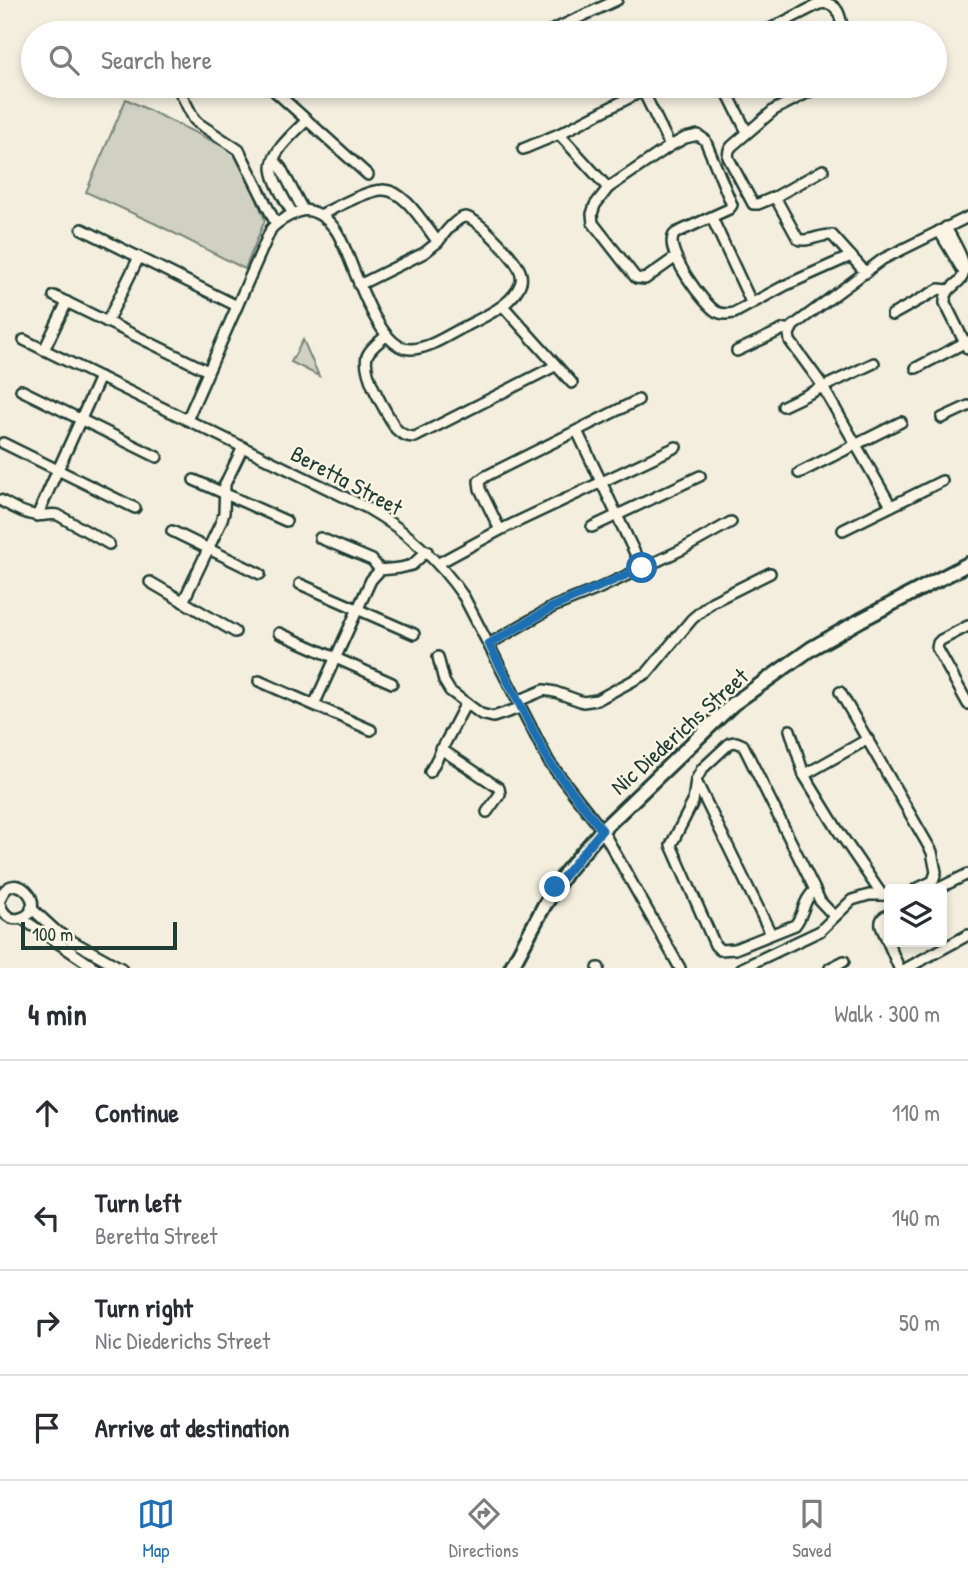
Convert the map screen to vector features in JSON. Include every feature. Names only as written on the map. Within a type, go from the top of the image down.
[{"type":"street","points":[[572,21],[617,0]]},
{"type":"street","points":[[786,21],[831,1],[840,21]]},
{"type":"street","points":[[183,98],[198,124],[239,150],[276,224]]},
{"type":"street","points":[[282,98],[368,175]]},
{"type":"street","points":[[523,149],[629,98]]},
{"type":"street","points":[[646,98],[670,146]]},
{"type":"street","points":[[730,98],[747,132]]},
{"type":"street","points":[[797,98],[774,110],[747,132],[729,150],[730,161],[753,204],[775,197],[823,170]]},
{"type":"street","points":[[293,214],[272,166],[282,147],[307,120]]},
{"type":"street","points":[[559,134],[608,188]]},
{"type":"street","points":[[676,257],[645,279],[636,278],[593,223],[592,218],[595,205],[608,188],[670,146],[694,135],[705,140],[732,202],[731,208],[673,236],[672,241],[676,257],[702,298],[718,313],[734,313],[751,302],[851,256]]},
{"type":"street","points":[[274,160],[303,210]]},
{"type":"street","points":[[320,215],[370,193],[389,191],[399,195],[408,204],[438,242]]},
{"type":"street","points":[[775,197],[797,239],[803,241],[825,234],[832,235],[866,273]]},
{"type":"street","points":[[187,420],[271,229],[293,214],[303,210],[314,212],[336,230],[359,285],[386,336],[403,348],[420,348],[433,343],[503,306],[521,283],[521,272],[486,231],[472,218],[466,217],[460,219],[424,253],[359,285]]},
{"type":"street","points":[[891,506],[823,386],[790,341],[789,334],[791,329],[836,293],[889,256],[968,216]]},
{"type":"street","points":[[712,218],[751,302]]},
{"type":"street","points":[[82,229],[237,306]]},
{"type":"street","points":[[916,368],[967,345],[945,303],[948,290],[959,281],[964,272],[961,258],[942,229]]},
{"type":"street","points":[[107,322],[139,257]]},
{"type":"street","points":[[892,314],[939,289],[948,290]]},
{"type":"street","points":[[54,296],[208,371]]},
{"type":"street","points":[[44,350],[67,302]]},
{"type":"street","points":[[503,306],[572,383]]},
{"type":"street","points":[[737,351],[784,329],[791,329]]},
{"type":"street","points":[[386,336],[370,350],[366,364],[373,385],[396,429],[408,437],[415,438],[555,366]]},
{"type":"street","name":"Beretta Street","points":[[24,340],[376,513],[427,551],[464,597],[549,762],[602,830],[680,968]]},
{"type":"street","points":[[783,406],[874,363]]},
{"type":"street","points":[[37,516],[100,377]]},
{"type":"street","points":[[21,390],[157,457]]},
{"type":"street","points":[[500,530],[480,489],[479,481],[638,400]]},
{"type":"street","points":[[942,418],[968,405]]},
{"type":"street","points":[[799,473],[901,422]]},
{"type":"street","points":[[578,431],[642,568]]},
{"type":"street","points":[[2,443],[135,508]]},
{"type":"street","points":[[183,602],[224,513],[225,484],[243,447]]},
{"type":"street","points":[[439,563],[500,530],[676,447]]},
{"type":"street","points":[[592,527],[700,476]]},
{"type":"street","points":[[194,481],[286,521]]},
{"type":"street","points":[[843,530],[942,481]]},
{"type":"street","points":[[0,500],[22,512],[37,516],[58,515],[109,544]]},
{"type":"street","points":[[489,644],[553,607],[681,550],[732,523]]},
{"type":"street","points":[[172,531],[260,574]]},
{"type":"street","points":[[320,538],[372,560],[380,570]]},
{"type":"street","points":[[314,705],[371,580],[380,570],[412,565],[427,551]]},
{"type":"street","name":"Nic Diederichs Street","points":[[510,968],[555,887],[602,830],[733,704],[812,648],[968,564]]},
{"type":"street","points":[[438,657],[446,686],[450,691],[481,714],[494,718],[544,690],[583,702],[597,699],[647,673],[692,620],[712,602],[770,573]]},
{"type":"street","points":[[150,582],[235,632]]},
{"type":"street","points":[[300,584],[414,634]]},
{"type":"street","points":[[968,626],[941,640],[937,648],[968,704]]},
{"type":"street","points":[[279,634],[393,683]]},
{"type":"street","points":[[259,681],[371,730]]},
{"type":"street","points":[[840,692],[932,852],[936,872],[933,881],[927,884]]},
{"type":"street","points":[[430,772],[466,703]]},
{"type":"street","points":[[790,730],[804,775],[833,823],[884,892]]},
{"type":"street","points":[[804,775],[868,739]]},
{"type":"street","points":[[815,890],[806,900],[795,925],[726,951],[720,950],[710,936],[671,845],[693,802],[696,780],[702,769],[730,743],[743,745],[815,890],[820,901],[834,916]]},
{"type":"street","points":[[442,749],[499,788],[499,794],[487,812]]},
{"type":"street","points":[[696,780],[771,934]]},
{"type":"street","points":[[947,884],[968,874]]},
{"type":"street","points":[[18,886],[31,895],[31,908],[21,918],[11,918],[1,905],[8,888],[18,886]]},
{"type":"street","points":[[742,968],[820,931],[852,900],[869,895],[884,895]]},
{"type":"street","points":[[31,908],[54,930],[121,968]]},
{"type":"street","points":[[884,916],[880,922],[884,933]]},
{"type":"street","points":[[21,918],[95,968]]},
{"type":"street","points":[[907,968],[968,935]]},
{"type":"street","points":[[890,947],[899,968]]},
{"type":"street","points":[[830,968],[844,961]]},
{"type":"shaded area","points":[[126,99],[233,151],[249,180],[265,220],[245,269],[86,192]]},
{"type":"shaded area","points":[[303,340],[319,376],[291,362]]},
{"type":"route","points":[[555,887],[602,830],[549,762],[489,644],[553,607],[642,568]]}]
